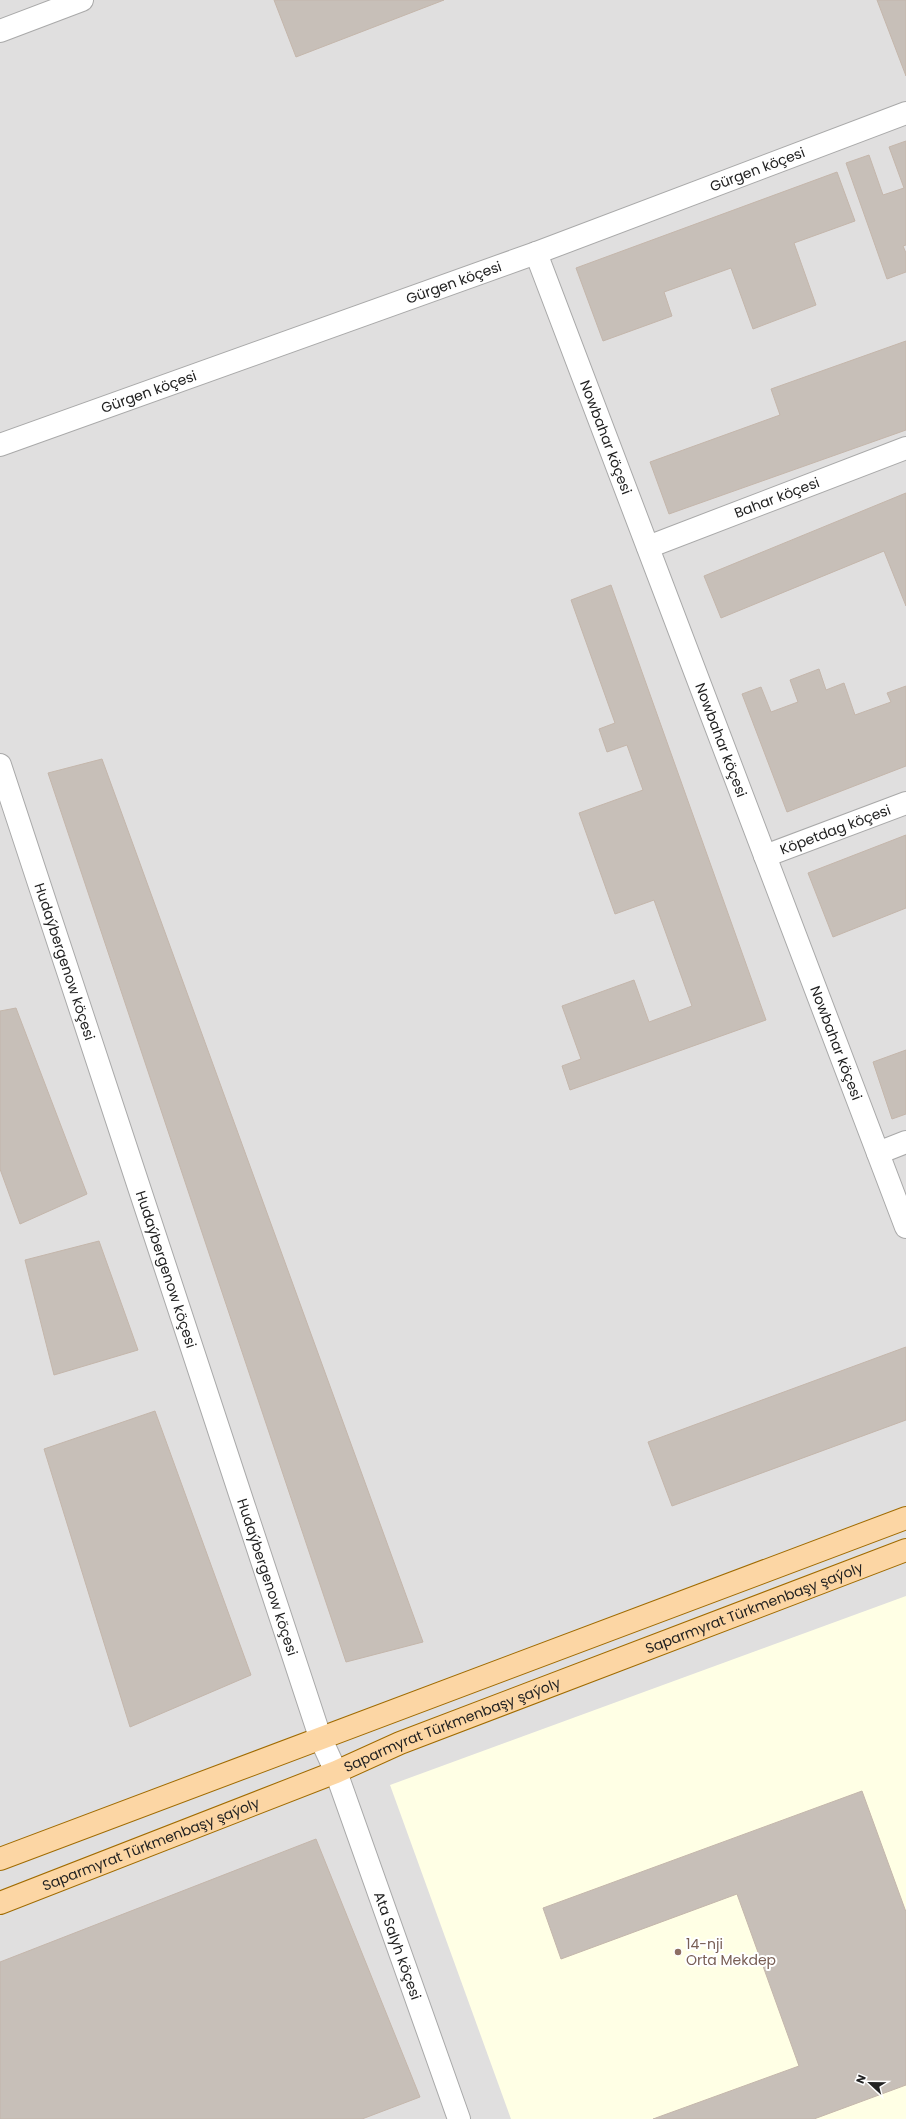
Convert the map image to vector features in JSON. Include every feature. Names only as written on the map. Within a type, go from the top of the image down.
[{"type":"main road","points":[[0,1859],[320,1737],[906,1518]]},
{"type":"main road","name":"Saparmyrat Türkmenbaşy şaýoly","points":[[0,1903],[336,1772],[400,1742],[906,1550]]},
{"type":"street","points":[[0,31],[82,0]]},
{"type":"street","name":"Gürgen köçesi","points":[[0,445],[536,252],[906,114]]},
{"type":"street","name":"Nowbahar köçesi","points":[[536,252],[906,1227]]},
{"type":"street","name":"Bahar köçesi","points":[[648,547],[906,448]]},
{"type":"street","name":"Hudaýbergenow köçesi","points":[[0,766],[320,1737],[336,1772]]},
{"type":"street","name":"Köpetdag köçesi","points":[[765,856],[906,802]]},
{"type":"street","points":[[878,1153],[906,1142]]},
{"type":"street","name":"Ata Salyh köçesi","points":[[336,1772],[459,2119]]},
{"type":"shaded area","points":[[0,0],[906,0],[906,2119],[0,2119]]},
{"type":"shaded area","name":"14-nji Orta Mekdep","points":[[906,1596],[906,2119],[511,2119],[390,1785]]},
{"type":"building","points":[[274,0],[444,0],[296,57]]},
{"type":"building","points":[[877,0],[906,0],[906,76]]},
{"type":"building","points":[[906,141],[906,245],[903,246],[906,253],[906,272],[887,279],[846,163],[869,155],[883,195],[904,188],[889,147]]},
{"type":"building","points":[[837,172],[855,221],[794,243],[816,305],[753,329],[731,268],[664,292],[672,316],[603,341],[576,268]]},
{"type":"building","points":[[906,341],[906,430],[669,514],[650,462],[780,415],[771,389]]},
{"type":"building","points":[[906,493],[906,606],[884,551],[721,618],[704,576]]},
{"type":"building","points":[[611,585],[766,1020],[570,1090],[562,1066],[581,1059],[562,1006],[634,980],[649,1022],[692,1006],[654,900],[615,914],[579,813],[643,790],[627,745],[607,752],[599,729],[615,723],[571,600]]},
{"type":"building","points":[[819,669],[826,690],[844,683],[855,715],[891,702],[887,693],[906,686],[906,766],[787,812],[742,694],[761,687],[771,712],[798,702],[790,680]]},
{"type":"building","points":[[102,759],[423,1642],[346,1662],[48,773]]},
{"type":"building","points":[[906,835],[906,908],[833,937],[808,873]]},
{"type":"building","points":[[16,1008],[87,1194],[20,1224],[0,1169],[0,1011]]},
{"type":"building","points":[[906,1050],[906,1114],[892,1119],[873,1062]]},
{"type":"building","points":[[99,1241],[138,1350],[54,1375],[25,1260]]},
{"type":"building","points":[[906,1347],[906,1420],[672,1506],[648,1442]]},
{"type":"building","points":[[155,1411],[251,1675],[130,1727],[44,1449]]},
{"type":"building","points":[[862,1791],[906,1912],[906,2085],[814,2119],[653,2119],[799,2066],[737,1894],[561,1959],[543,1908]]},
{"type":"building","points":[[316,1839],[420,2097],[362,2119],[0,2119],[0,1962]]},
{"type":"place","name":"14-nji Orta Mekdep","points":[[678,1952]]}]
